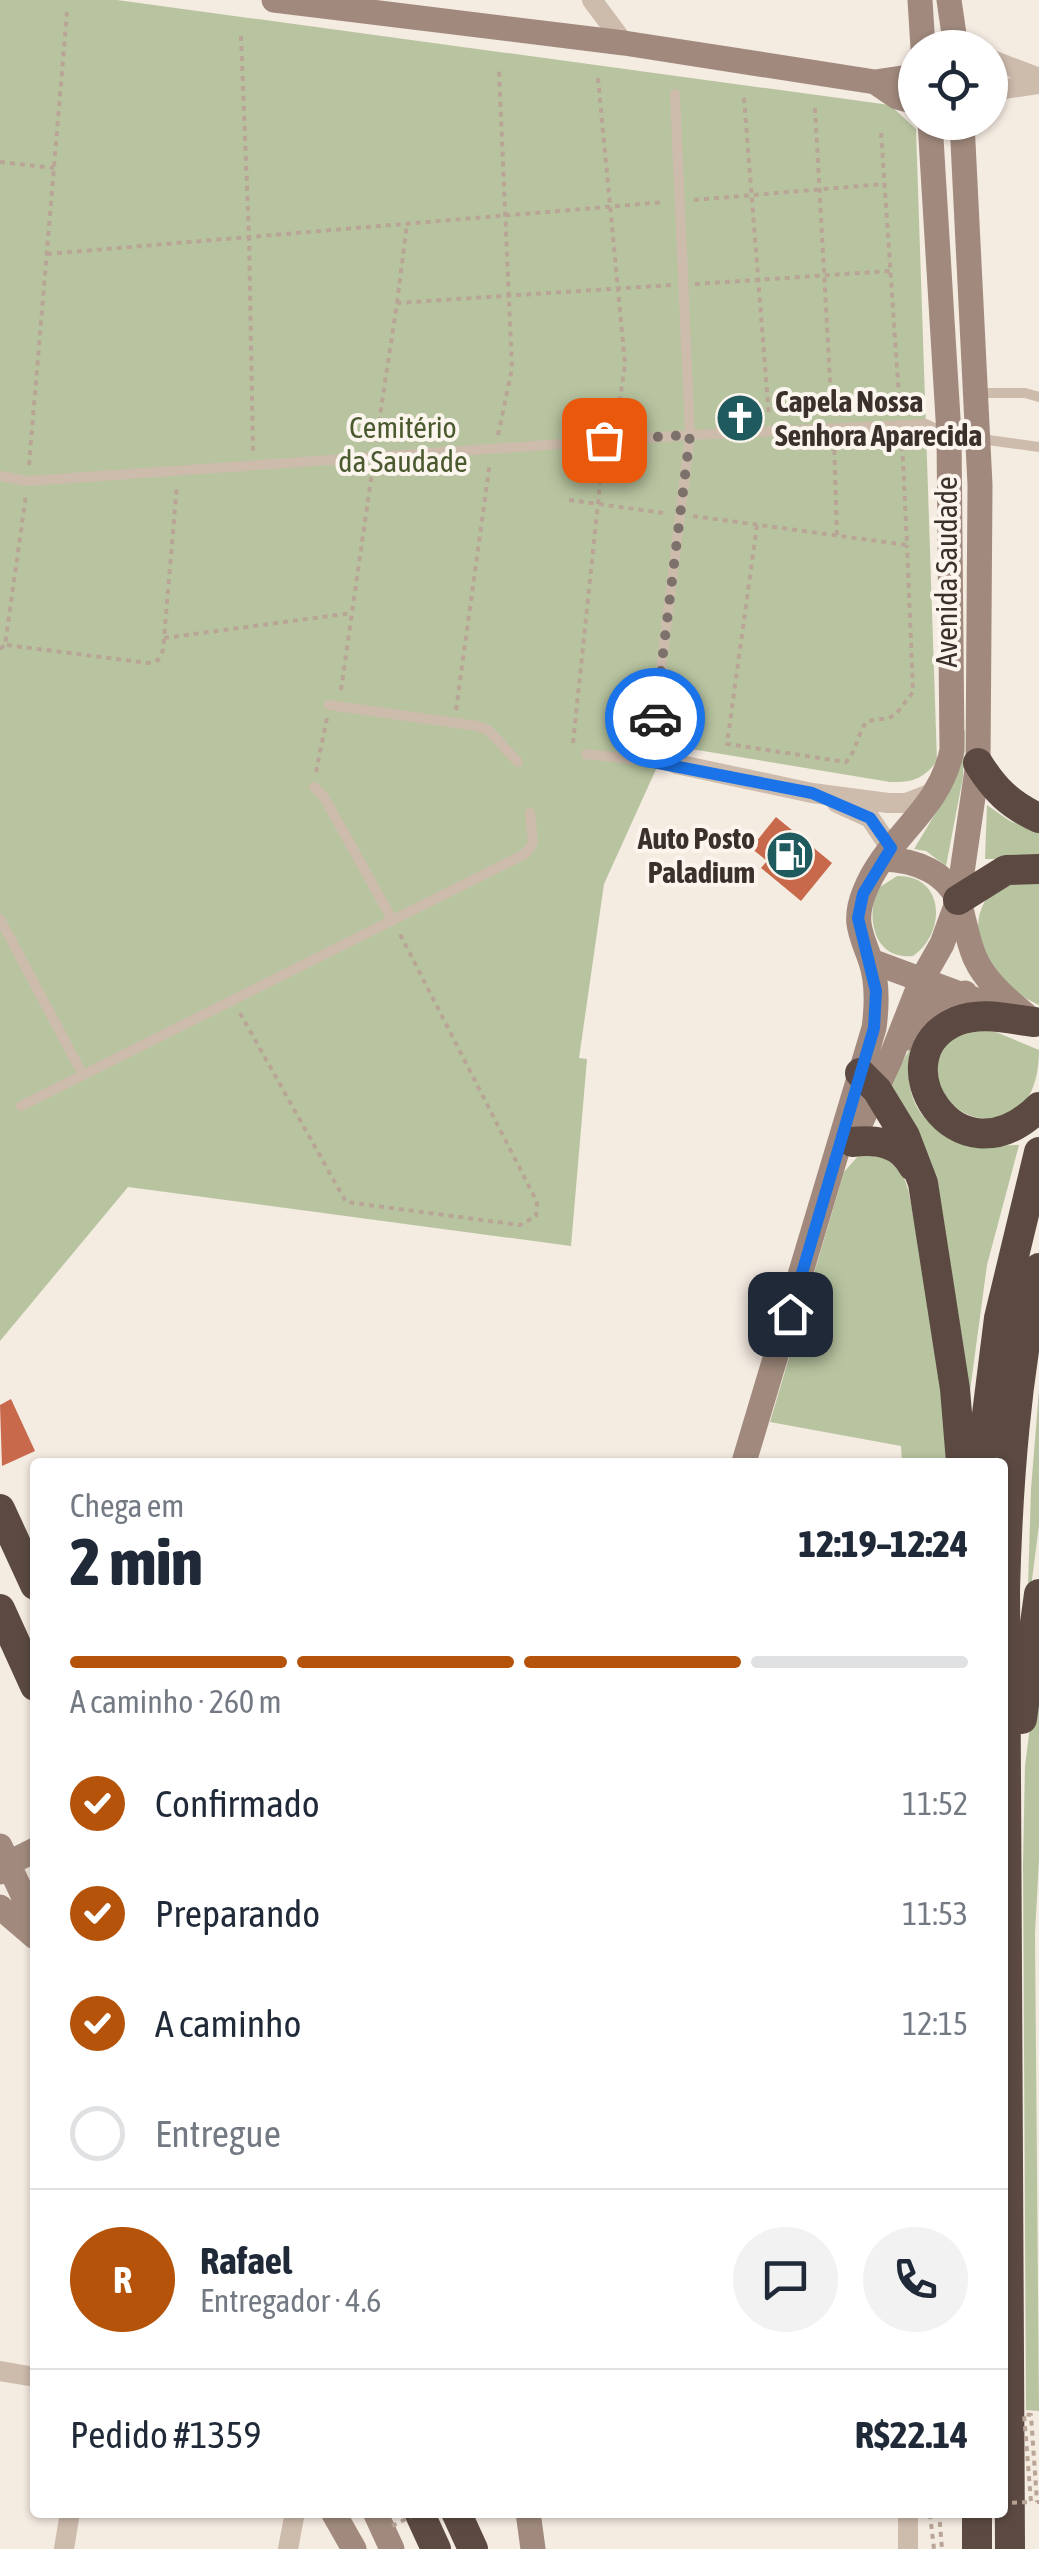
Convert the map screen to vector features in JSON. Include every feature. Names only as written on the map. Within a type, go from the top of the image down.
[{"type":"highway","points":[[978,763],[995,790],[1039,818]]},
{"type":"highway","points":[[958,900],[1006,870],[1039,869]]},
{"type":"highway","points":[[1036,1024],[992,1016],[956,1021],[937,1035],[926,1054],[923,1074],[935,1111],[952,1126],[971,1132],[993,1135],[1012,1130],[1039,1107]]},
{"type":"highway","points":[[868,1082],[905,1136],[923,1182],[955,1388],[961,1458]]},
{"type":"highway","points":[[852,1142],[886,1142],[909,1158],[923,1182]]},
{"type":"highway","points":[[982,1458],[999,1318],[1039,1152]]},
{"type":"highway","points":[[1008,1495],[1022,1362],[1039,1268]]},
{"type":"highway","points":[[0,1510],[30,1574]]},
{"type":"highway","points":[[1008,1865],[1039,1594]]},
{"type":"highway","points":[[0,1609],[30,1675]]},
{"type":"highway","points":[[1008,2288],[1010,2549]]},
{"type":"highway","points":[[459,2518],[472,2549]]},
{"type":"highway","points":[[977,2549],[978,2518]]},
{"type":"highway","points":[[399,2522],[436,2549]]},
{"type":"main road","points":[[274,0],[624,43],[876,82],[898,79]]},
{"type":"main road","points":[[920,0],[922,30]]},
{"type":"main road","points":[[949,0],[954,30]]},
{"type":"main road","points":[[876,82],[898,98]]},
{"type":"main road","name":"Avenida Saudade","points":[[887,854],[939,790],[952,750],[949,435],[931,140]]},
{"type":"main road","name":"Avenida Saudade","points":[[958,900],[978,763],[980,486],[963,140]]},
{"type":"main road","points":[[824,1203],[852,1142],[868,1082],[876,1011],[871,961],[860,938],[858,918],[863,894],[887,854],[922,864],[958,900],[975,958],[985,975],[1036,1024]]},
{"type":"main road","points":[[890,1060],[920,981],[942,944],[958,900]]},
{"type":"main road","points":[[871,961],[1036,1024]]},
{"type":"main road","points":[[745,1458],[824,1203],[868,1082],[937,1004],[964,994]]},
{"type":"main road","points":[[30,1852],[3,1860],[30,1911]]},
{"type":"main road","points":[[0,1907],[30,1933]]},
{"type":"main road","points":[[336,2518],[354,2549]]},
{"type":"main road","points":[[529,2518],[533,2549]]},
{"type":"street","points":[[592,0],[624,43]]},
{"type":"street","points":[[1008,67],[1039,81]]},
{"type":"street","points":[[1008,87],[1039,81]]},
{"type":"street","points":[[676,764],[812,793],[906,803],[939,790]]},
{"type":"street","points":[[812,793],[870,818],[887,854]]},
{"type":"street","points":[[0,2371],[30,2376]]},
{"type":"street","points":[[64,2549],[69,2518]]},
{"type":"street","points":[[288,2549],[293,2518]]},
{"type":"street","points":[[908,2518],[908,2549]]},
{"type":"lane","points":[[648,761],[690,435],[676,94]]},
{"type":"lane","points":[[974,394],[1024,393],[1039,397]]},
{"type":"lane","points":[[0,476],[28,481],[374,454],[926,424],[949,435],[1039,446]]},
{"type":"lane","points":[[329,705],[488,730],[518,762]]},
{"type":"lane","points":[[586,754],[676,764]]},
{"type":"lane","points":[[314,787],[324,797],[393,921]]},
{"type":"lane","points":[[21,1106],[525,854],[533,843],[530,813]]},
{"type":"lane","points":[[0,919],[83,1075]]},
{"type":"path","points":[[67,12],[28,481],[3,647],[148,663],[158,660],[164,638],[178,470]]},
{"type":"path","points":[[241,36],[250,237],[253,464]]},
{"type":"path","points":[[454,723],[494,447],[512,369],[499,71]]},
{"type":"path","points":[[573,743],[609,440],[625,364],[598,78]]},
{"type":"path","points":[[744,98],[770,431]]},
{"type":"path","points":[[815,108],[837,536]]},
{"type":"path","points":[[0,162],[54,168]]},
{"type":"path","points":[[47,254],[884,184]]},
{"type":"path","points":[[314,787],[329,705],[340,697],[407,224]]},
{"type":"path","points":[[397,303],[890,271]]},
{"type":"path","points":[[758,525],[727,744],[846,762],[855,752],[859,731],[867,720],[896,714],[912,692],[907,545]]},
{"type":"path","points":[[164,638],[352,614]]},
{"type":"path","points":[[233,1000],[346,1202],[520,1225],[536,1216],[537,1202],[393,921]]},
{"type":"path","points":[[1008,2502],[1031,2502],[1024,2414],[1031,2415],[1038,2502]]},
{"type":"path","points":[[931,2518],[934,2549]]},
{"type":"path","points":[[939,2518],[942,2549]]},
{"type":"green space","name":"Cemitério da Saudade","points":[[0,0],[117,0],[890,105],[898,112],[898,140],[916,140],[937,761],[917,778],[890,782],[667,745],[604,884],[579,1058],[587,1059],[571,1246],[128,1187],[0,1341]]},
{"type":"green space","points":[[960,731],[965,731],[963,777],[946,866],[926,851],[914,849],[949,791]]},
{"type":"green space","points":[[987,805],[1010,821],[1039,832],[1039,859],[985,859]]},
{"type":"green space","points":[[897,876],[925,885],[936,907],[931,934],[913,956],[889,951],[876,935],[873,924],[877,889]]},
{"type":"green space","points":[[1010,881],[1039,881],[1039,1005],[1000,977],[989,963],[978,933],[985,901]]},
{"type":"green space","points":[[984,1027],[1039,1050],[1034,1085],[1021,1107],[1003,1117],[982,1118],[962,1112],[947,1099],[937,1081],[938,1061],[954,1033]]},
{"type":"green space","points":[[919,1034],[911,1062],[910,1086],[916,1106],[928,1121],[967,1140],[1019,1145],[987,1265],[967,1413],[962,1339],[936,1179],[889,1084]]},
{"type":"green space","points":[[881,1154],[902,1172],[908,1189],[922,1258],[947,1458],[902,1458],[901,1446],[770,1422],[844,1172],[859,1155]]},
{"type":"green space","points":[[1039,1390],[1039,1525],[1027,1619],[1031,1489]]},
{"type":"green space","points":[[1039,1655],[1035,1933],[1039,2411],[1026,2410],[1023,1865],[1025,1766]]},
{"type":"building","name":"Auto Posto Paladium","points":[[776,817],[832,863],[801,901],[761,868],[767,861],[751,848]]},
{"type":"building","points":[[11,1399],[35,1451],[2,1466],[0,1405]]},
{"type":"way so far","points":[[604,440],[690,435],[655,718]]},
{"type":"place","name":"Capela Nossa Senhora Aparecida","points":[[740,418]]},
{"type":"place","name":"Auto Posto Paladium","points":[[790,855]]},
{"type":"route","points":[[655,718],[648,761],[812,793],[870,818],[891,848],[863,894],[858,918],[876,991],[874,1028],[790,1314]]}]
